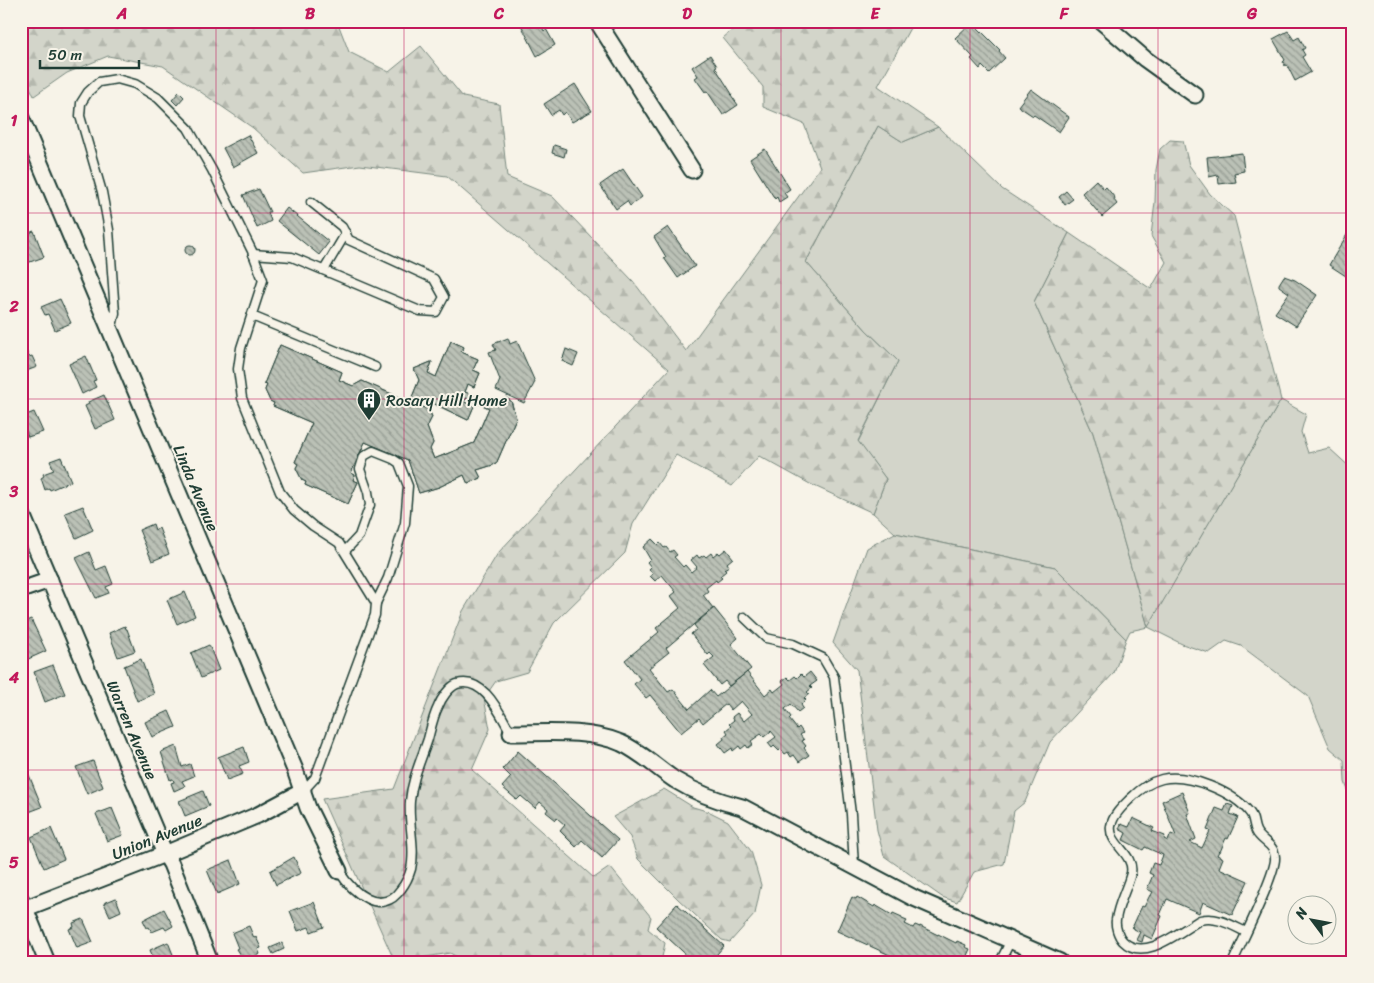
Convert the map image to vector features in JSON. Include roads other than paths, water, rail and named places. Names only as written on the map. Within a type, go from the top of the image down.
[{"type":"street","points":[[598,21],[692,170]]},
{"type":"street","points":[[1101,21],[1145,59],[1195,95]]},
{"type":"street","name":"Linda Avenue","points":[[21,118],[177,488],[303,791],[308,808],[339,871]]},
{"type":"street","name":"Warren Avenue","points":[[21,512],[165,854],[171,864],[210,962]]},
{"type":"street","points":[[21,590],[50,580]]},
{"type":"street","points":[[512,733],[572,733],[600,736],[622,743],[641,754],[674,779],[695,791],[717,801],[742,807],[914,898],[1060,962]]},
{"type":"street","name":"Union Avenue","points":[[23,906],[165,854],[258,814],[303,791]]},
{"type":"street","points":[[23,906],[47,962]]},
{"type":"lane","points":[[111,334],[115,313],[109,230],[102,192],[80,116],[81,103],[88,92],[99,82],[117,79],[135,84],[158,98],[188,128],[212,170],[253,254],[263,280],[241,348],[238,369],[242,398],[280,492],[294,510],[313,526],[339,543],[376,603]]},
{"type":"lane","points":[[253,254],[292,257],[420,311],[436,312],[444,298],[434,279],[349,240],[342,227],[311,202]]},
{"type":"lane","points":[[324,270],[346,233]]},
{"type":"lane","points":[[252,316],[375,367]]},
{"type":"lane","points":[[303,791],[314,778],[375,615],[376,603],[388,578],[405,523],[408,486],[399,463],[393,458],[373,451],[364,456],[360,470],[368,492],[370,505],[359,536],[345,551]]},
{"type":"lane","points":[[744,617],[766,638],[793,644],[823,658],[834,676],[851,814],[854,866]]},
{"type":"lane","points":[[339,871],[351,888],[374,902],[386,901],[396,897],[403,886],[411,870],[413,853],[410,801],[414,777],[438,706],[453,686],[464,682],[476,686],[488,696],[512,733]]},
{"type":"lane","points":[[1233,962],[1274,868],[1275,856],[1271,845],[1260,839],[1254,828],[1252,815],[1242,803],[1227,794],[1193,780],[1162,779],[1142,788],[1123,806],[1114,818],[1111,827],[1112,836],[1127,854],[1132,870],[1115,922],[1119,935],[1124,942],[1131,947],[1154,947],[1200,920],[1209,918],[1222,920],[1246,932]]},
{"type":"lane","points":[[1000,962],[1011,940]]},
{"type":"place","name":"Rosary Hill Home","points":[[369,421]]}]
